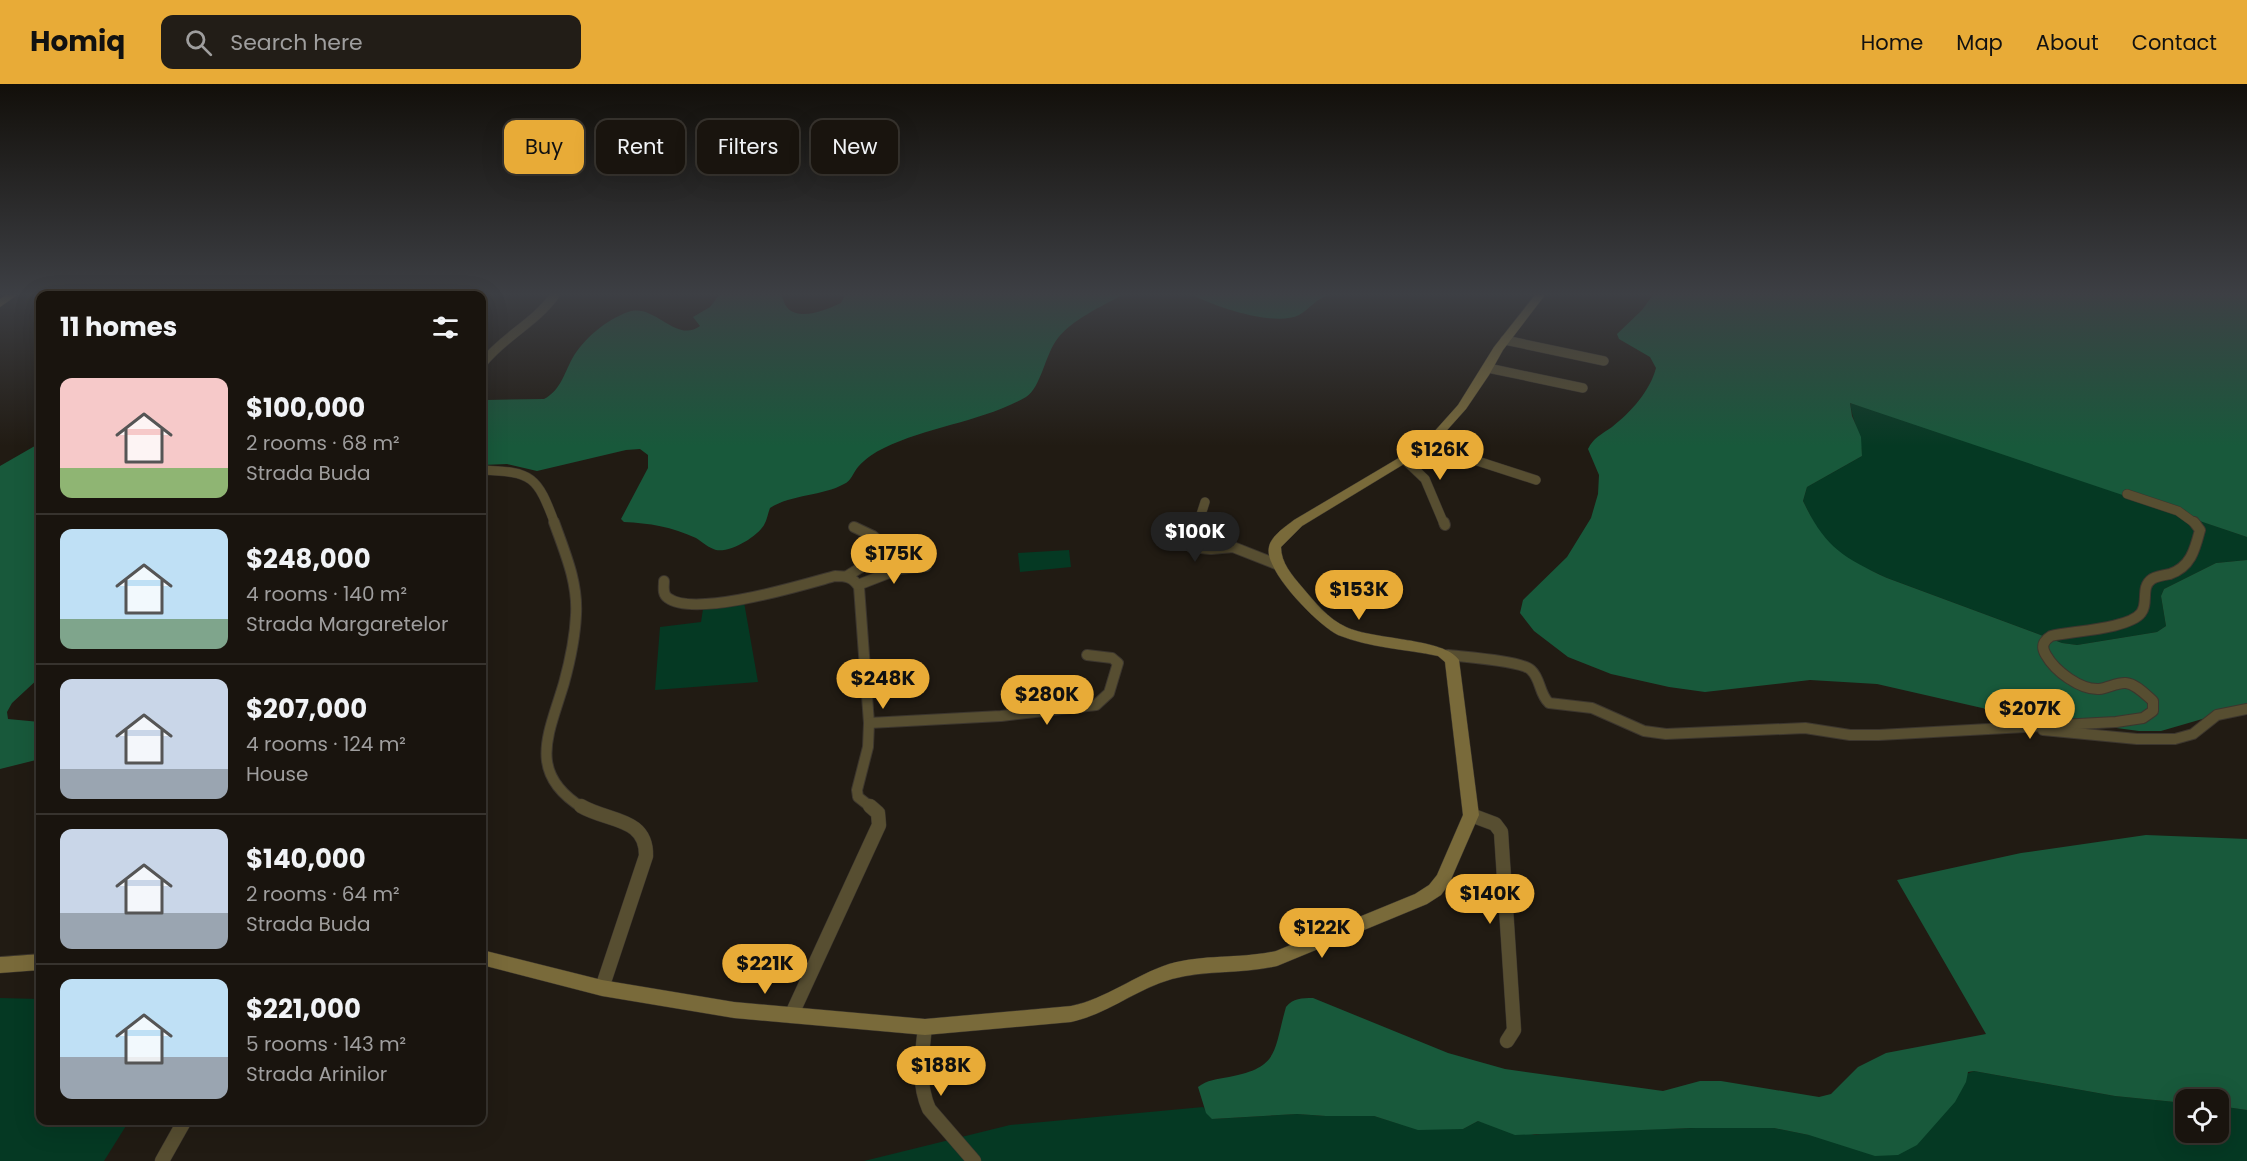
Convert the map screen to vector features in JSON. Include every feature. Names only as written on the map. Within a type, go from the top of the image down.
[{"type":"street","points":[[486,360],[501,345]]},
{"type":"street","points":[[1276,564],[1274,554],[1276,545],[1298,523],[1428,445],[1462,407],[1501,345]]},
{"type":"street","points":[[1529,345],[1604,361]]},
{"type":"street","points":[[1488,368],[1583,388]]},
{"type":"street","points":[[1428,445],[1536,480]]},
{"type":"street","points":[[1405,460],[1425,479],[1445,525]]},
{"type":"street","points":[[486,470],[517,471],[531,476],[540,487],[576,593],[567,672],[544,748],[554,785],[575,803],[600,816],[633,826],[642,834],[646,844],[646,856],[602,988]]},
{"type":"street","points":[[1205,502],[1191,547],[1202,549],[1233,547],[1276,564],[1328,623],[1338,630],[1365,638],[1434,650],[1448,655],[1524,665],[1534,672],[1544,700],[1549,704],[1577,704],[1592,708],[1644,731],[1666,734],[1722,729],[1805,728],[1850,735],[1879,735],[2116,722],[2143,718],[2153,711],[2152,701],[2146,694],[2126,683],[2109,688],[2096,688],[2086,687],[2073,680],[2044,655],[2042,645],[2052,635],[2102,628],[2135,618],[2143,611],[2146,586],[2151,579],[2178,571],[2191,561],[2200,530],[2195,520],[2187,514],[2127,494]]},
{"type":"street","points":[[847,576],[882,555],[887,548],[873,536],[854,527]]},
{"type":"street","points":[[858,585],[899,569],[926,566]]},
{"type":"street","points":[[664,581],[663,594],[673,603],[704,605],[835,576],[847,576],[856,581],[858,585],[868,747],[857,790],[858,797],[878,813],[879,825],[791,1016]]},
{"type":"street","points":[[486,959],[602,988],[734,1010],[925,1026],[1071,1014],[1090,1010],[1145,981],[1170,972],[1187,968],[1257,963],[1277,958],[1421,899],[1435,890],[1443,879],[1471,814],[1454,666],[1448,655]]},
{"type":"street","points":[[868,723],[1001,716],[1096,705],[1102,703],[1108,694],[1118,663],[1112,658],[1087,656]]},
{"type":"street","points":[[2003,727],[2137,739],[2175,739],[2193,734],[2217,715],[2247,709]]},
{"type":"street","points":[[1471,814],[1495,825],[1501,832],[1503,843],[1504,914],[1514,1030],[1507,1041]]},
{"type":"street","points":[[0,965],[36,962]]},
{"type":"street","points":[[925,1026],[920,1082],[924,1101],[929,1110],[974,1161]]},
{"type":"street","points":[[162,1161],[182,1125]]},
{"type":"green space","points":[[582,345],[1054,345],[1036,386],[1026,397],[992,412],[919,434],[881,450],[864,461],[844,484],[827,491],[788,500],[770,508],[761,530],[743,543],[722,550],[716,550],[696,538],[669,528],[624,522],[621,519],[648,468],[648,455],[640,449],[626,450],[537,471],[507,464],[486,465],[486,400],[544,399],[558,387],[572,359]]},
{"type":"green space","points":[[1630,345],[2247,345],[2247,537],[1850,403],[1852,416],[1861,437],[1862,456],[1807,487],[1803,501],[1827,540],[1846,557],[1858,564],[1887,578],[2062,643],[2077,645],[2157,632],[2166,626],[2161,596],[2164,589],[2216,563],[2247,560],[2247,706],[2161,731],[2139,731],[2004,713],[1877,684],[1810,680],[1705,692],[1669,687],[1611,674],[1568,657],[1534,631],[1520,613],[1523,600],[1567,557],[1591,518],[1598,494],[1599,475],[1588,449],[1595,439],[1633,408],[1644,393],[1656,368],[1650,357]]},
{"type":"green space","points":[[1850,403],[2247,537],[2247,560],[2216,563],[2164,589],[2161,596],[2166,626],[2157,632],[2077,645],[2062,643],[1887,578],[1839,554],[1817,529],[1803,501],[1807,487],[1862,456]]},
{"type":"green space","points":[[36,445],[36,681],[12,703],[7,712],[8,719],[36,722],[36,760],[0,769],[0,466]]},
{"type":"green space","points":[[1069,550],[1071,567],[1020,572],[1018,553]]},
{"type":"green space","points":[[744,602],[758,682],[655,690],[660,627],[701,622],[703,609]]},
{"type":"green space","points":[[2146,835],[2247,839],[2247,1110],[2229,1107],[2229,1089],[2175,1089],[2175,1102],[2115,1096],[1974,1071],[1968,1072],[1966,1082],[1955,1102],[1917,1145],[1898,1155],[1875,1156],[1809,1135],[1774,1128],[1691,1128],[1515,1135],[1478,1121],[1463,1129],[1418,1130],[1374,1116],[1297,1114],[1212,1119],[1206,1113],[1198,1087],[1212,1080],[1246,1073],[1266,1062],[1276,1046],[1286,1007],[1301,998],[1313,998],[1448,1053],[1505,1069],[1663,1091],[1700,1081],[1721,1081],[1819,1097],[1831,1094],[1858,1067],[1886,1053],[1986,1034],[1897,880],[2021,853]]},
{"type":"green space","points":[[0,998],[36,999],[36,1125],[126,1125],[104,1161],[0,1161]]},
{"type":"green space","points":[[1974,1071],[2115,1096],[2175,1102],[2175,1143],[2229,1143],[2229,1107],[2247,1110],[2247,1161],[864,1161],[1010,1125],[1203,1107],[1213,1119],[1297,1114],[1374,1116],[1400,1124],[1463,1129],[1478,1121],[1535,1135],[1553,1132],[1730,1127],[1774,1128],[1809,1135]]}]
